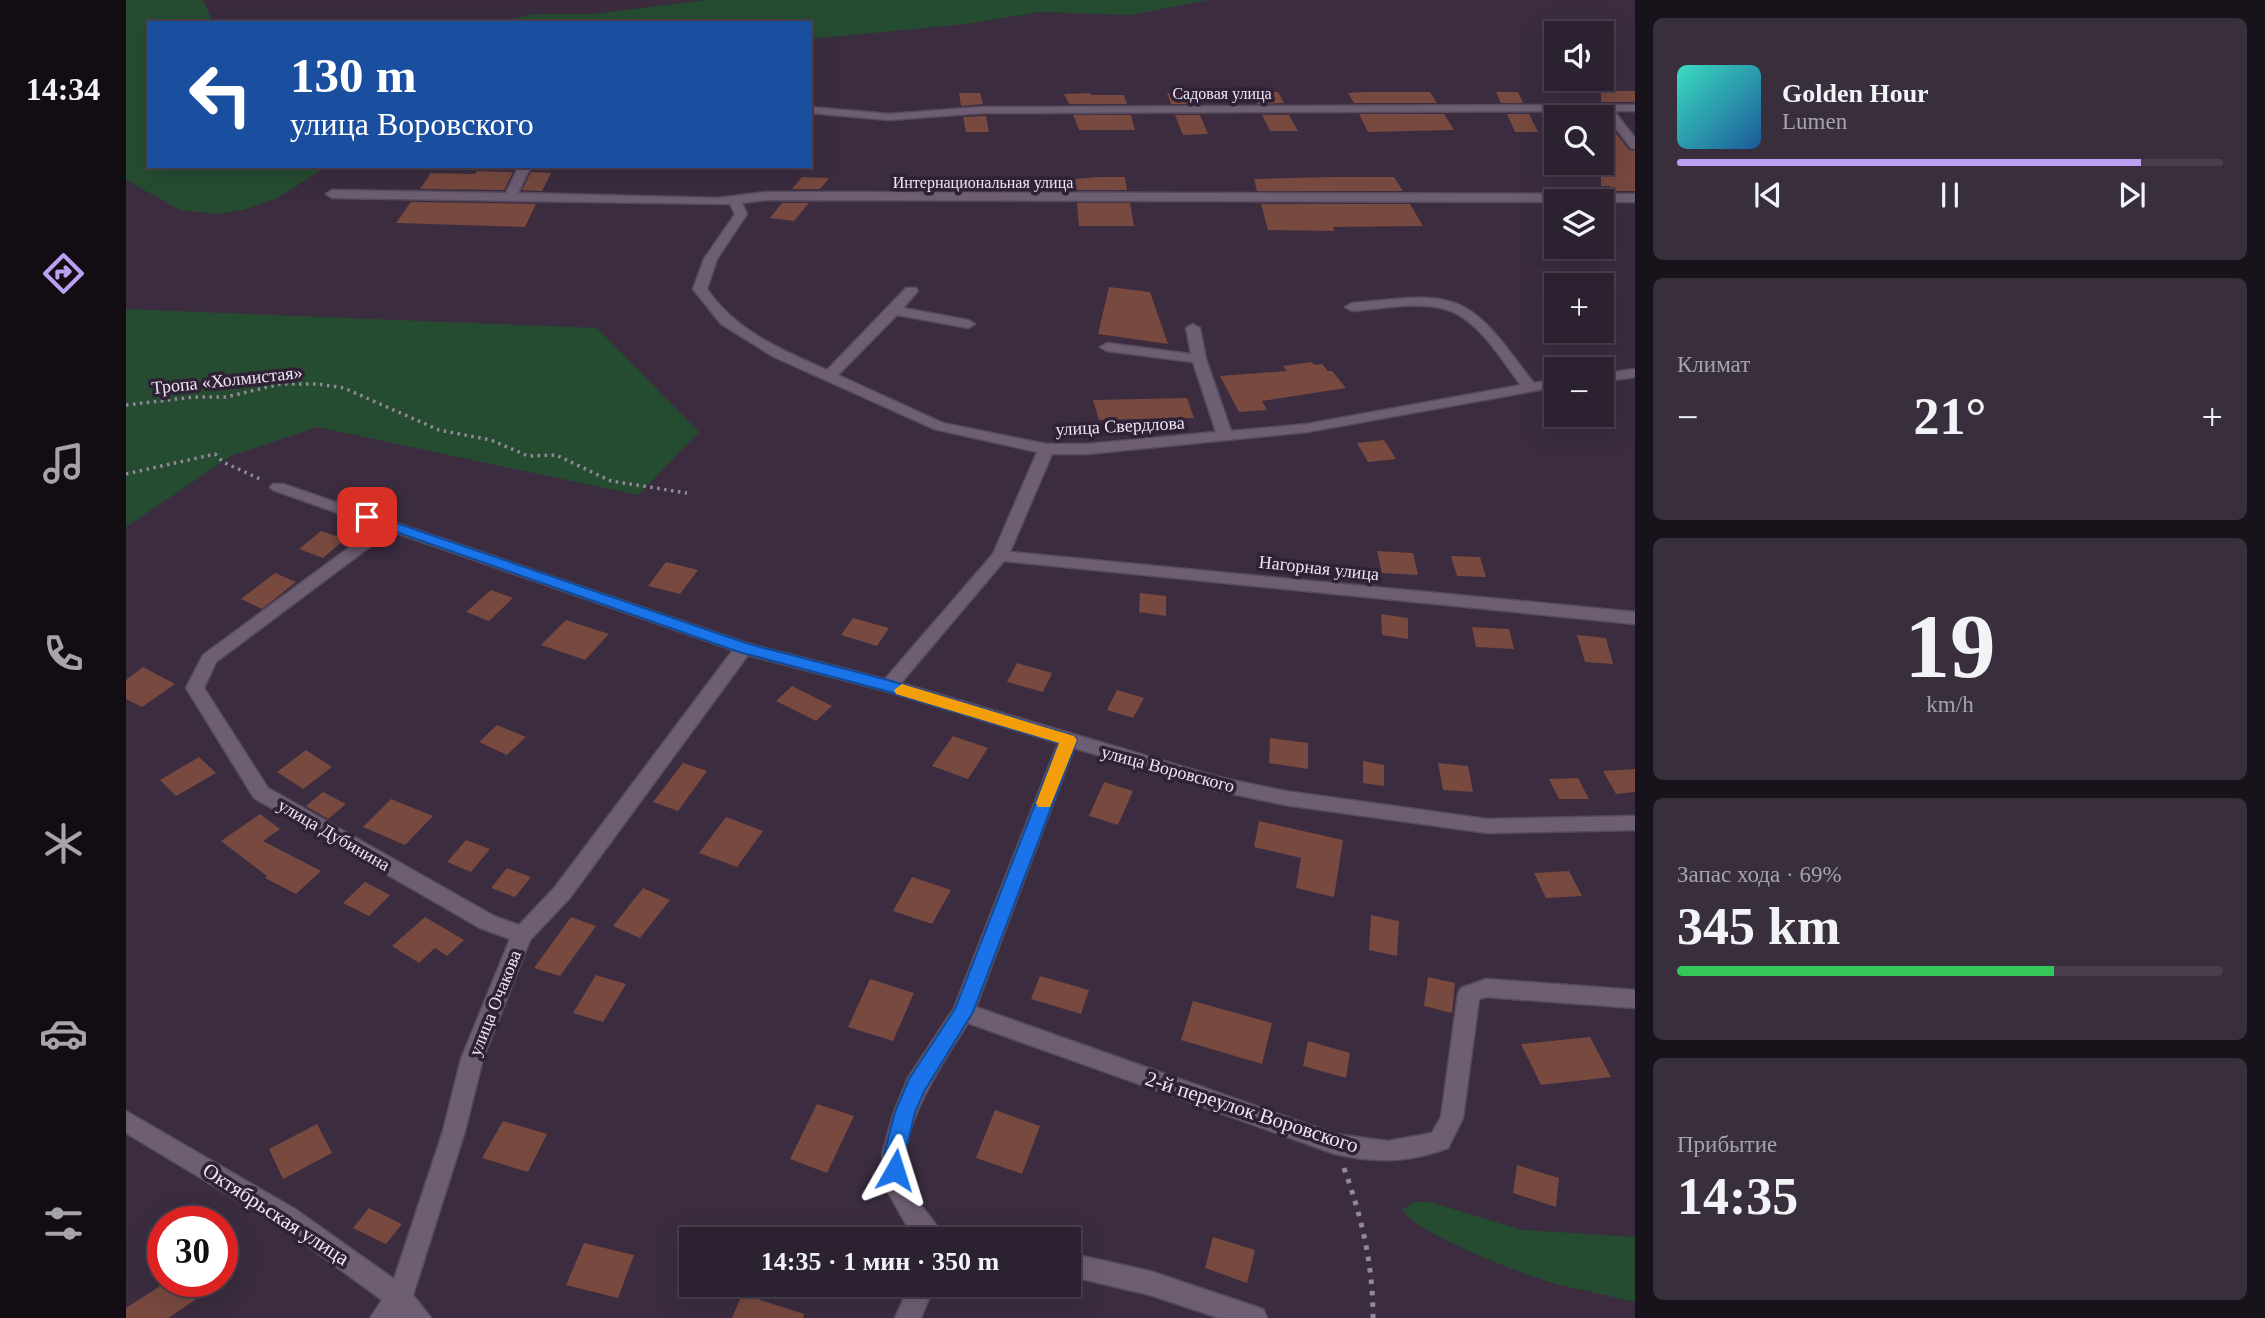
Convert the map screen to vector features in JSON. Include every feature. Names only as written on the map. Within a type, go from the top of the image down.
[{"type":"street","name":"Садовая улица","points":[[812,110],[889,117],[995,110],[1544,108]]},
{"type":"street","name":"Садовая улица","points":[[1614,108],[1635,108]]},
{"type":"street","points":[[1614,118],[1635,146]]},
{"type":"street","points":[[510,197],[524,168]]},
{"type":"street","name":"Интернациональная улица","points":[[332,194],[735,201],[767,196],[1635,198]]},
{"type":"street","name":"улица Свердлова","points":[[735,201],[741,214],[705,268],[700,289],[727,319],[757,342],[939,426],[1046,449],[1087,449],[1307,428],[1544,384]]},
{"type":"street","points":[[829,376],[911,291]]},
{"type":"street","points":[[1352,307],[1437,304],[1462,311],[1475,322],[1529,386]]},
{"type":"street","points":[[894,310],[968,324]]},
{"type":"street","points":[[1193,328],[1199,359],[1225,436]]},
{"type":"street","points":[[1107,347],[1199,359]]},
{"type":"street","points":[[1614,376],[1635,373]]},
{"type":"street","points":[[888,686],[1000,556],[1046,449]]},
{"type":"street","name":"улица Воровского","points":[[278,487],[744,649],[888,686],[1218,784],[1285,798],[1487,826],[1635,823]]},
{"type":"street","name":"улица Дубинина","points":[[389,525],[209,659],[195,688],[261,793],[487,922],[522,935]]},
{"type":"street","name":"Нагорная улица","points":[[1000,556],[1635,618]]},
{"type":"street","name":"улица Очакова","points":[[400,1298],[454,1131],[471,1059],[522,935],[562,894],[744,649]]},
{"type":"street","points":[[922,1227],[896,1185],[894,1154],[905,1112],[916,1085],[963,1012],[1068,740]]},
{"type":"street","name":"2-й переулок Воровского","points":[[963,1012],[1335,1144],[1378,1153],[1415,1150],[1440,1141],[1452,1118],[1469,994],[1486,988],[1635,999]]},
{"type":"street","name":"Октябрьская улица","points":[[126,1121],[287,1217],[400,1298],[418,1318]]},
{"type":"street","points":[[1081,1267],[1150,1283],[1254,1318]]},
{"type":"street","points":[[908,1318],[917,1297]]},
{"type":"street","points":[[383,1318],[400,1298]]},
{"type":"path","name":"Тропа «Холмистая»","points":[[126,405],[194,397],[226,397],[281,384],[331,386],[360,393],[366,399],[396,409],[412,420],[439,430],[491,440],[528,456],[556,455],[611,481],[687,493]]},
{"type":"path","points":[[126,474],[190,457],[215,454],[223,462],[278,487]]},
{"type":"path","points":[[1335,1144],[1364,1223],[1374,1272],[1373,1318]]},
{"type":"green space","points":[[126,0],[203,0],[212,21],[147,21],[147,168],[324,168],[278,198],[243,210],[218,214],[180,210],[126,180]]},
{"type":"green space","points":[[706,0],[1208,0],[1130,15],[1040,12],[966,24],[812,39],[812,21],[502,21],[535,14],[593,14]]},
{"type":"green space","points":[[126,309],[597,328],[699,432],[638,495],[317,427],[231,456],[126,527]]},
{"type":"green space","points":[[1414,1202],[1430,1202],[1522,1230],[1635,1237],[1635,1302],[1556,1284],[1473,1253],[1412,1220],[1402,1210]]},
{"type":"building","points":[[1601,91],[1635,91],[1635,102],[1601,102]]},
{"type":"building","points":[[1278,92],[1284,103],[1257,104],[1252,93]]},
{"type":"building","points":[[1430,92],[1437,103],[1354,103],[1348,93]]},
{"type":"building","points":[[1496,92],[1518,92],[1523,103],[1501,103]]},
{"type":"building","points":[[959,93],[980,93],[983,104],[961,106]]},
{"type":"building","points":[[1167,93],[1191,93],[1195,104],[1171,104]]},
{"type":"building","points":[[1064,94],[1124,95],[1127,104],[1069,104]]},
{"type":"building","points":[[1359,114],[1444,114],[1454,130],[1368,132]]},
{"type":"building","points":[[1507,114],[1529,114],[1538,132],[1515,132]]},
{"type":"building","points":[[1073,115],[1131,115],[1135,130],[1079,130]]},
{"type":"building","points":[[1175,115],[1200,115],[1208,134],[1183,135]]},
{"type":"building","points":[[1262,115],[1289,115],[1298,131],[1270,131]]},
{"type":"building","points":[[986,116],[989,132],[966,132],[963,117]]},
{"type":"building","points":[[1614,131],[1629,150],[1635,151],[1635,191],[1614,191],[1610,186],[1601,186],[1601,175],[1614,175]]},
{"type":"building","points":[[477,171],[513,172],[504,190],[420,189],[431,173],[475,174]]},
{"type":"building","points":[[531,172],[551,173],[542,191],[522,190]]},
{"type":"building","points":[[802,177],[829,178],[820,189],[792,189]]},
{"type":"building","points":[[1125,177],[1127,190],[1075,190],[1074,179]]},
{"type":"building","points":[[1394,177],[1403,191],[1257,191],[1254,179]]},
{"type":"building","points":[[411,202],[536,204],[525,227],[396,223]]},
{"type":"building","points":[[782,203],[809,203],[794,221],[770,218]]},
{"type":"building","points":[[1077,203],[1130,203],[1134,226],[1079,226]]},
{"type":"building","points":[[1261,204],[1410,204],[1423,226],[1333,227],[1334,231],[1268,230]]},
{"type":"building","points":[[1109,287],[1150,292],[1168,344],[1098,334]]},
{"type":"building","points":[[1311,362],[1315,365],[1322,364],[1328,371],[1332,371],[1346,388],[1262,401],[1267,410],[1239,412],[1220,376],[1287,371],[1283,366]]},
{"type":"building","points":[[1187,398],[1194,418],[1099,420],[1093,400]]},
{"type":"building","points":[[1384,440],[1396,459],[1368,462],[1357,443]]},
{"type":"building","points":[[321,531],[345,539],[323,558],[299,549]]},
{"type":"building","points":[[1377,551],[1413,553],[1418,575],[1382,573]]},
{"type":"building","points":[[1451,556],[1480,557],[1486,577],[1457,576]]},
{"type":"building","points":[[666,562],[698,570],[680,594],[648,586]]},
{"type":"building","points":[[275,573],[296,582],[262,609],[241,599]]},
{"type":"building","points":[[491,590],[513,598],[489,621],[466,612]]},
{"type":"building","points":[[1140,593],[1166,596],[1166,616],[1139,612]]},
{"type":"building","points":[[1381,614],[1408,618],[1408,639],[1382,635]]},
{"type":"building","points":[[853,618],[889,628],[877,646],[841,635]]},
{"type":"building","points":[[566,620],[609,634],[585,660],[541,645]]},
{"type":"building","points":[[1472,627],[1509,629],[1514,649],[1476,647]]},
{"type":"building","points":[[1577,635],[1606,638],[1613,664],[1585,662]]},
{"type":"building","points":[[1017,663],[1052,673],[1043,692],[1007,682]]},
{"type":"building","points":[[143,667],[175,684],[142,707],[126,699],[126,680]]},
{"type":"building","points":[[792,686],[832,706],[816,721],[776,701]]},
{"type":"building","points":[[1117,690],[1144,698],[1133,718],[1107,710]]},
{"type":"building","points":[[497,725],[526,737],[507,755],[479,742]]},
{"type":"building","points":[[953,736],[988,748],[968,779],[932,766]]},
{"type":"building","points":[[1270,738],[1308,743],[1308,769],[1269,763]]},
{"type":"building","points":[[306,750],[332,767],[303,789],[277,772]]},
{"type":"building","points":[[199,757],[216,773],[176,796],[160,780]]},
{"type":"building","points":[[1363,761],[1384,765],[1384,786],[1363,783]]},
{"type":"building","points":[[683,763],[707,771],[678,811],[653,802]]},
{"type":"building","points":[[1438,763],[1468,766],[1473,792],[1443,790]]},
{"type":"building","points":[[1635,769],[1635,792],[1616,794],[1603,771]]},
{"type":"building","points":[[1578,778],[1589,799],[1559,799],[1549,779]]},
{"type":"building","points":[[1104,782],[1133,791],[1118,825],[1089,816]]},
{"type":"building","points":[[323,792],[346,804],[328,819],[306,806]]},
{"type":"building","points":[[391,799],[433,816],[405,845],[363,827]]},
{"type":"building","points":[[260,814],[280,829],[263,841],[321,871],[296,894],[265,878],[267,876],[221,841]]},
{"type":"building","points":[[726,817],[763,831],[737,867],[699,853]]},
{"type":"building","points":[[1259,821],[1343,840],[1334,897],[1296,888],[1301,858],[1254,847]]},
{"type":"building","points":[[466,840],[490,849],[471,872],[447,862]]},
{"type":"building","points":[[507,868],[531,877],[515,897],[491,888]]},
{"type":"building","points":[[1569,871],[1582,896],[1546,898],[1534,873]]},
{"type":"building","points":[[912,877],[951,890],[932,924],[893,911]]},
{"type":"building","points":[[365,882],[390,895],[369,916],[343,903]]},
{"type":"building","points":[[643,888],[670,900],[640,938],[613,926]]},
{"type":"building","points":[[1371,915],[1399,921],[1397,956],[1369,950]]},
{"type":"building","points":[[425,917],[464,940],[447,956],[435,948],[419,963],[392,946]]},
{"type":"building","points":[[571,917],[596,926],[560,976],[534,968]]},
{"type":"building","points":[[596,975],[626,984],[603,1022],[573,1013]]},
{"type":"building","points":[[1040,976],[1089,990],[1081,1014],[1031,999]]},
{"type":"building","points":[[1428,977],[1455,983],[1452,1013],[1424,1006]]},
{"type":"building","points":[[870,979],[914,993],[893,1041],[848,1027]]},
{"type":"building","points":[[1193,1001],[1272,1023],[1262,1064],[1181,1040]]},
{"type":"building","points":[[1590,1037],[1611,1077],[1541,1085],[1521,1044]]},
{"type":"building","points":[[1308,1041],[1350,1053],[1346,1078],[1303,1066]]},
{"type":"building","points":[[817,1104],[854,1116],[827,1173],[790,1159]]},
{"type":"building","points":[[995,1110],[1040,1126],[1022,1174],[976,1158]]},
{"type":"building","points":[[503,1121],[547,1134],[528,1172],[482,1158]]},
{"type":"building","points":[[317,1124],[332,1153],[283,1179],[269,1149]]},
{"type":"building","points":[[1517,1165],[1559,1178],[1556,1207],[1513,1193]]},
{"type":"building","points":[[369,1208],[402,1224],[386,1244],[353,1228]]},
{"type":"building","points":[[1213,1237],[1255,1250],[1247,1283],[1205,1268]]},
{"type":"building","points":[[584,1243],[634,1255],[618,1298],[566,1285]]},
{"type":"building","points":[[147,1294],[147,1297],[200,1297],[168,1318],[126,1318],[126,1308]]},
{"type":"building","points":[[741,1297],[751,1297],[804,1314],[803,1318],[732,1318]]},
{"type":"slow traffic","points":[[902,690],[1068,740],[1044,803]]},
{"type":"route","points":[[367,517],[744,649],[888,686],[1068,740],[963,1012],[916,1085],[905,1112],[894,1154],[895,1170]]}]
